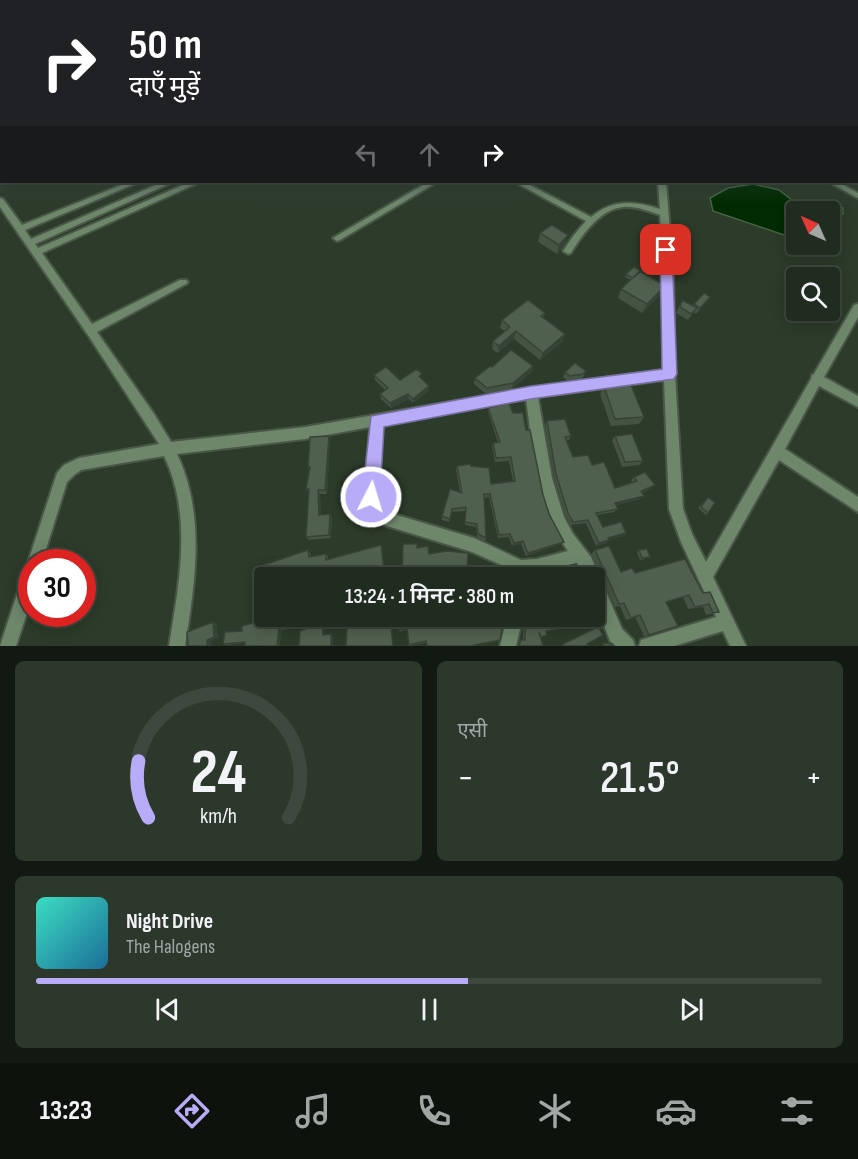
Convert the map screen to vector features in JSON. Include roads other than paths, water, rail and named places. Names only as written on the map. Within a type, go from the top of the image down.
[{"type":"street","points":[[20,229],[129,183]]},
{"type":"street","points":[[34,248],[144,192],[166,183]]},
{"type":"street","points":[[34,248],[194,183]]},
{"type":"street","points":[[337,238],[432,183]]},
{"type":"street","points":[[521,183],[592,221]]},
{"type":"street","points":[[662,183],[668,269],[669,374],[676,509],[686,537],[738,646]]},
{"type":"street","points":[[835,183],[858,196]]},
{"type":"street","points":[[144,192],[152,201]]},
{"type":"street","points":[[0,201],[91,330],[167,449],[179,472],[188,532],[186,584],[177,646]]},
{"type":"street","points":[[568,251],[576,235],[612,207],[621,205],[663,213]]},
{"type":"street","points":[[91,330],[183,282]]},
{"type":"street","points":[[705,577],[816,378],[858,308]]},
{"type":"street","points":[[39,549],[62,478],[79,464],[114,456],[265,438],[377,421],[531,393],[669,374]]},
{"type":"street","points":[[816,378],[858,402]]},
{"type":"street","points":[[531,393],[553,505],[565,536],[588,567]]},
{"type":"street","points":[[377,421],[371,497],[375,511],[387,519],[474,545],[513,567]]},
{"type":"street","points":[[777,451],[858,505]]},
{"type":"street","points":[[534,567],[580,555]]},
{"type":"street","points":[[605,608],[616,635],[627,646]]},
{"type":"street","points":[[8,646],[18,616]]},
{"type":"street","points":[[647,646],[727,622]]},
{"type":"street","points":[[508,646],[512,627]]}]
